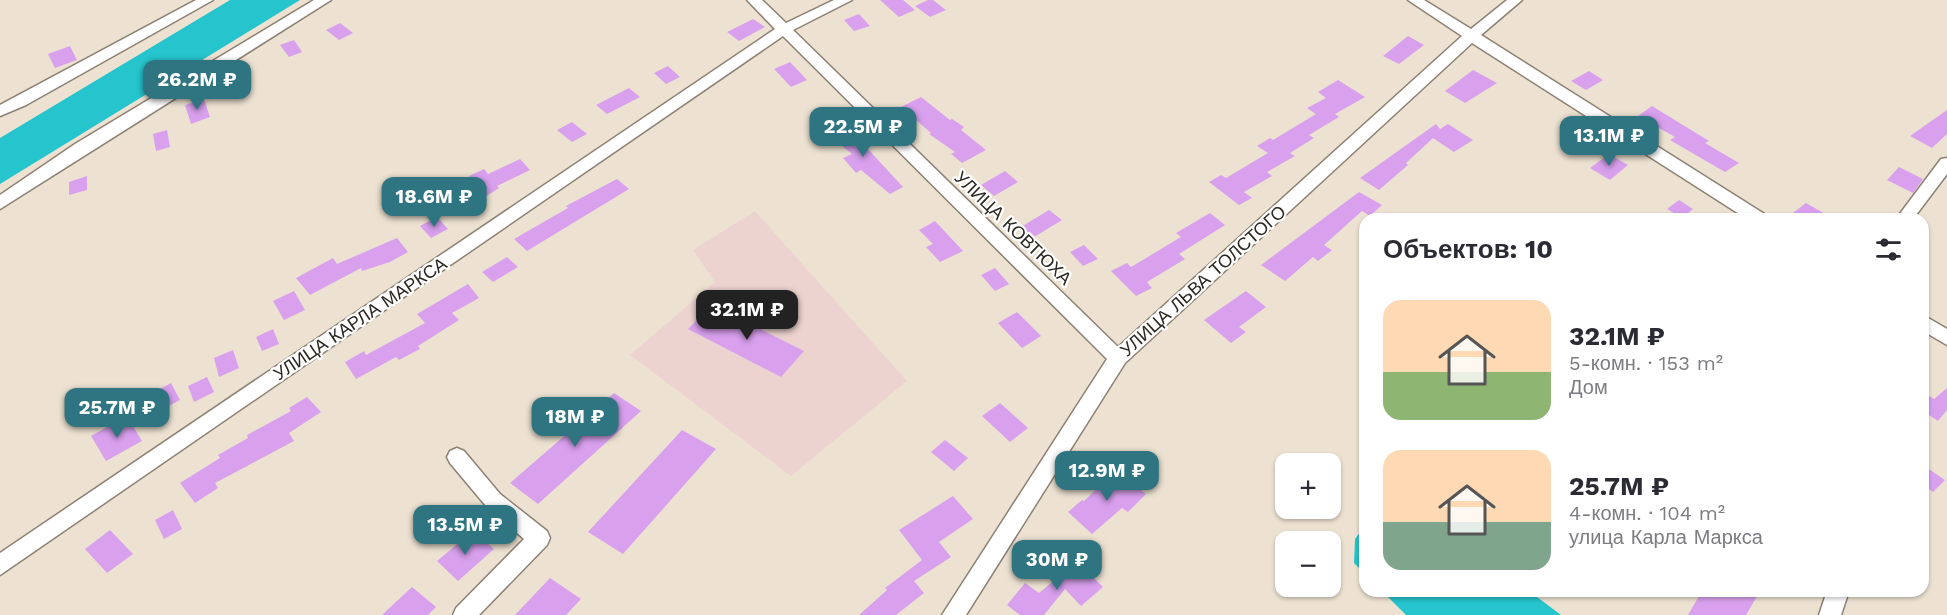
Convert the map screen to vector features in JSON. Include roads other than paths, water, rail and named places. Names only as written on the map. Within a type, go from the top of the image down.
[{"type":"street","points":[[0,111],[21,102],[206,0]]},
{"type":"street","points":[[0,203],[81,148],[324,0]]},
{"type":"street","name":"УЛИЦА КОВТЮХА","points":[[754,0],[1118,358]]},
{"type":"street","name":"УЛИЦА КАРЛА МАРКСА","points":[[0,565],[783,30],[845,0]]},
{"type":"street","points":[[1415,0],[1751,213]]},
{"type":"street","name":"УЛИЦА ЛЬВА ТОЛСТОГО","points":[[953,615],[1118,358],[1471,36],[1515,0]]},
{"type":"street","points":[[1910,213],[1947,163]]},
{"type":"street","points":[[1929,327],[1947,338]]},
{"type":"street","points":[[457,457],[493,500],[539,538],[464,615]]},
{"type":"street","points":[[1830,615],[1836,597]]},
{"type":"water","points":[[230,0],[300,0],[0,184],[0,138]]},
{"type":"water","points":[[1359,534],[1359,568],[1354,563],[1355,539]]},
{"type":"water","points":[[1388,597],[1537,597],[1561,615],[1406,615]]}]
